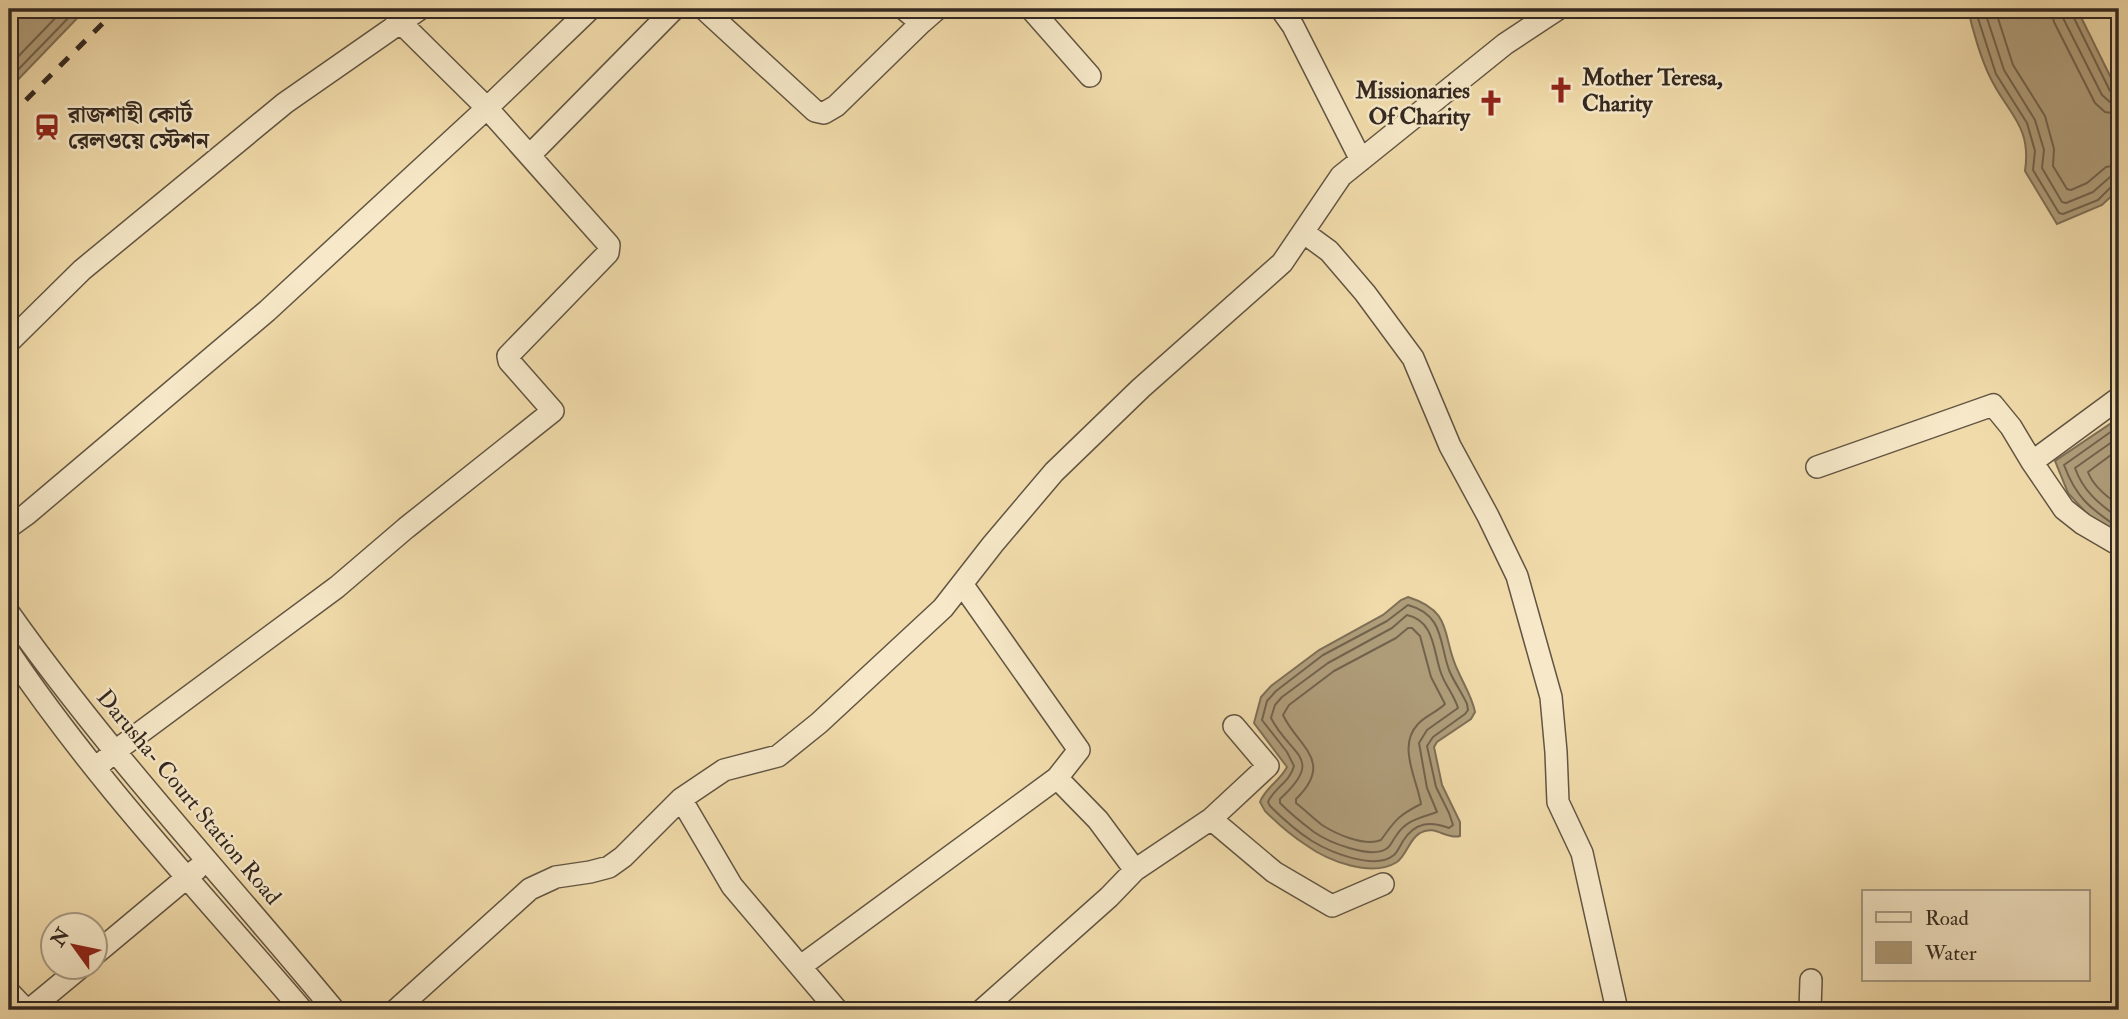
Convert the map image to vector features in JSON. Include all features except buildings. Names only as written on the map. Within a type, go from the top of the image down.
[{"type":"street","points":[[9,342],[82,270],[285,103],[396,15],[420,9]]},
{"type":"street","points":[[9,527],[267,310],[487,108],[590,9]]},
{"type":"street","points":[[530,155],[674,9]]},
{"type":"street","points":[[704,9],[814,111],[824,113],[836,106],[929,16]]},
{"type":"street","points":[[904,9],[929,16]]},
{"type":"street","points":[[1031,9],[1090,76]]},
{"type":"street","points":[[1281,9],[1304,47],[1361,160]]},
{"type":"street","points":[[396,1010],[530,889],[556,877],[609,867],[623,857],[681,799],[724,770],[778,756],[820,723],[943,608],[1054,472],[1168,363],[1282,263],[1341,176],[1505,44],[1558,9]]},
{"type":"street","points":[[96,768],[337,587],[406,528],[553,411],[509,361],[508,356],[608,253],[609,245],[487,108],[396,15]]},
{"type":"street","points":[[1303,232],[1329,251],[1365,293],[1413,358],[1450,446],[1517,576],[1551,696],[1558,802],[1582,853],[1617,1010]]},
{"type":"street","points":[[2032,462],[2119,398]]},
{"type":"street","points":[[1817,467],[1993,405],[2011,427],[2064,509],[2083,524],[2119,545]]},
{"type":"street","points":[[801,966],[1058,778],[1079,750],[962,584]]},
{"type":"street","name":"Darusha- Court Station Road","points":[[9,613],[40,658],[114,752],[334,1010]]},
{"type":"street","points":[[9,652],[96,768],[302,1010]]},
{"type":"street","points":[[992,1007],[1135,870],[1211,819],[1268,766],[1234,726]]},
{"type":"street","points":[[1058,778],[1098,820],[1135,870]]},
{"type":"street","points":[[681,799],[732,886],[837,1010]]},
{"type":"street","points":[[1211,819],[1274,872],[1332,906],[1383,884]]},
{"type":"street","points":[[108,944],[207,860]]},
{"type":"street","points":[[1810,1010],[1811,980]]},
{"type":"street","points":[[9,992],[28,1010],[64,981]]},
{"type":"water","points":[[9,9],[86,9],[9,89]]},
{"type":"water","points":[[1968,9],[2077,9],[2119,94],[2119,189],[2102,205],[2057,224],[2025,171],[2025,142],[2016,120],[1987,70]]},
{"type":"water","points":[[2119,418],[2119,537],[2090,517],[2068,493],[2055,461]]},
{"type":"water","points":[[1408,597],[1423,603],[1440,618],[1453,659],[1475,712],[1471,719],[1437,742],[1434,747],[1442,785],[1460,822],[1460,836],[1425,831],[1413,839],[1397,862],[1387,867],[1350,866],[1315,851],[1265,811],[1260,802],[1262,797],[1287,767],[1254,723],[1261,697],[1271,686],[1319,650],[1383,615]]},
{"type":"railway","points":[[9,117],[117,9]]},
{"type":"place","name":"Mother Teresa, Charity","points":[[1561,90]]},
{"type":"place","name":"Missionaries Of Charity","points":[[1491,103]]},
{"type":"place","name":"রাজশাহী কোর্ট রেলওয়ে স্টেশন","points":[[47,127]]}]
